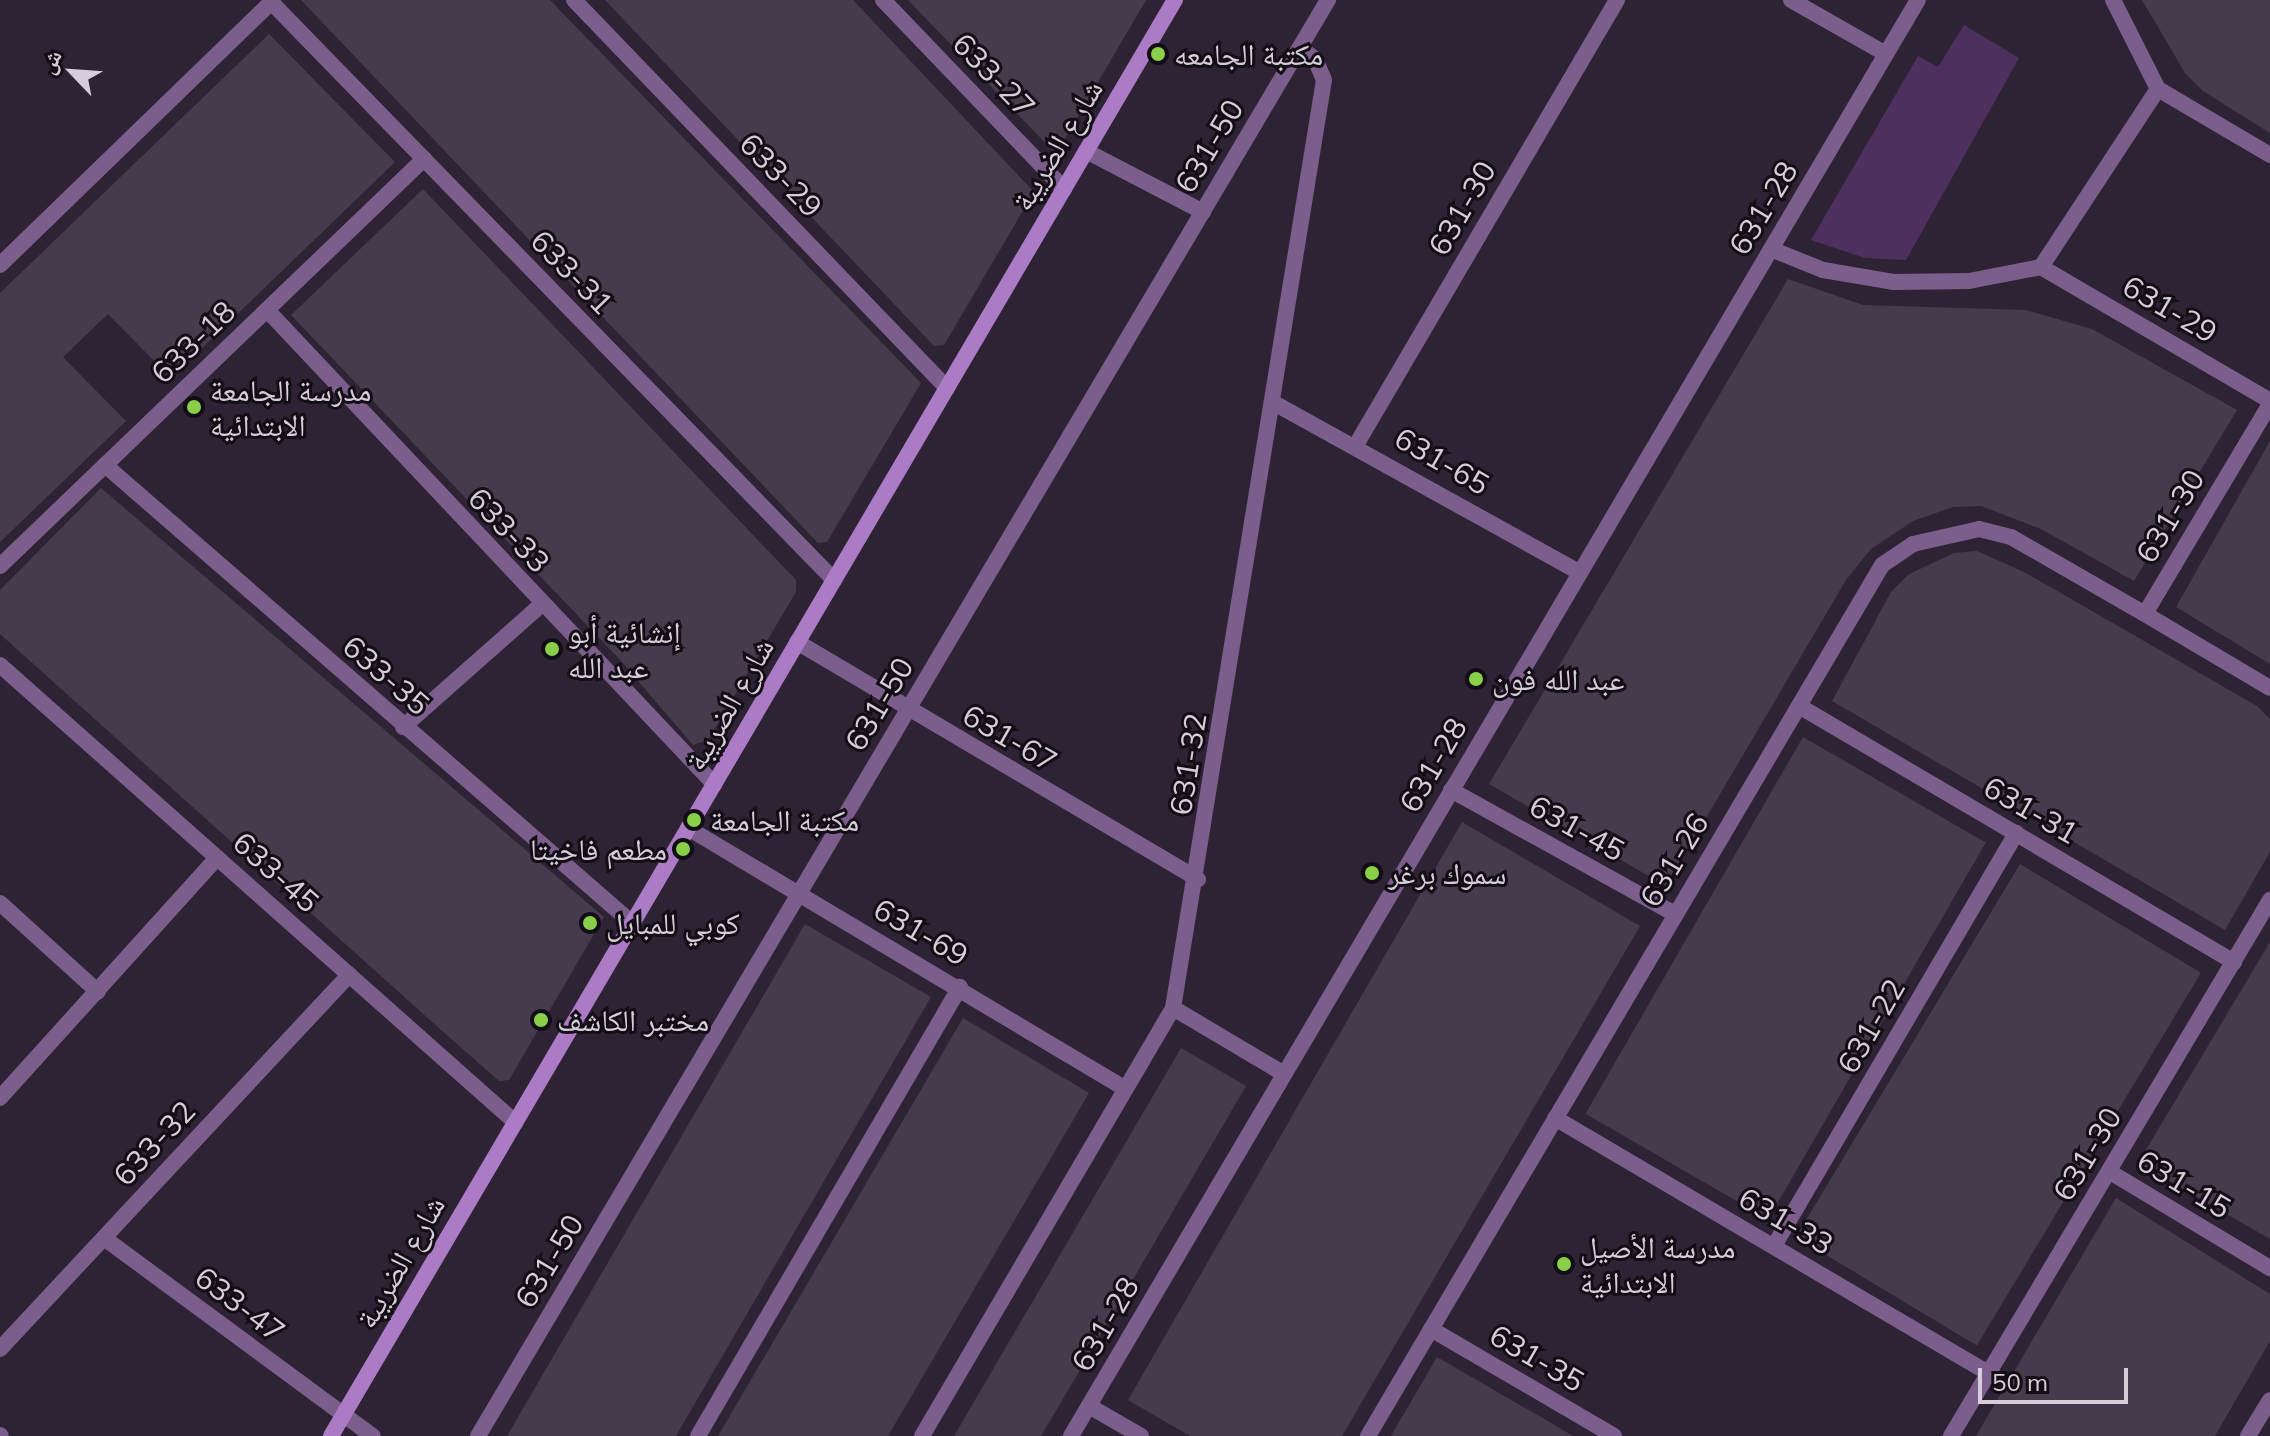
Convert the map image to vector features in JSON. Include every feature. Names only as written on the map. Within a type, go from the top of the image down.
[{"type":"street","name":"633-29","points":[[574,0],[947,388]]},
{"type":"street","name":"633-27","points":[[883,0],[1064,189]]},
{"type":"street","name":"شارع الضريبة","points":[[331,1436],[1175,0]]},
{"type":"street","name":"631-50","points":[[478,1436],[1328,0]]},
{"type":"street","name":"631-30","points":[[1356,445],[1617,0]]},
{"type":"street","points":[[1791,0],[1886,54]]},
{"type":"street","name":"631-28","points":[[1071,1436],[1918,0]]},
{"type":"street","points":[[2113,0],[2158,89],[2270,155]]},
{"type":"street","points":[[0,265],[272,1]]},
{"type":"street","name":"633-31","points":[[272,1],[834,580]]},
{"type":"street","name":"631-32","points":[[922,1436],[1173,1008],[1198,879],[1324,80],[1315,59],[1300,48]]},
{"type":"street","points":[[1771,249],[1823,270],[1893,282],[1969,281],[2041,267],[2158,89]]},
{"type":"street","points":[[1086,151],[1203,212]]},
{"type":"street","name":"633-18","points":[[0,566],[424,159]]},
{"type":"street","name":"631-29","points":[[2041,267],[2270,402]]},
{"type":"street","name":"633-33","points":[[267,310],[541,605],[714,784]]},
{"type":"street","name":"631-30","points":[[2145,614],[2270,402]]},
{"type":"street","name":"631-65","points":[[1274,403],[1356,445],[1579,572]]},
{"type":"street","name":"633-35","points":[[105,465],[632,923]]},
{"type":"street","name":"631-26","points":[[1368,1436],[1882,565],[1913,544],[1947,533],[1979,529],[2011,537],[2145,614]]},
{"type":"street","points":[[403,727],[541,605]]},
{"type":"street","points":[[2145,614],[2270,688]]},
{"type":"street","name":"631-67","points":[[797,642],[908,711],[1198,879]]},
{"type":"street","name":"633-45","points":[[0,665],[515,1122]]},
{"type":"street","name":"631-31","points":[[1799,706],[2234,962]]},
{"type":"street","name":"631-45","points":[[1451,790],[1675,914]]},
{"type":"street","name":"631-69","points":[[688,828],[960,987],[1124,1088]]},
{"type":"street","name":"631-22","points":[[1774,1246],[2016,833]]},
{"type":"street","points":[[0,1098],[217,858]]},
{"type":"street","name":"631-30","points":[[1951,1436],[2270,900]]},
{"type":"street","points":[[0,903],[98,992]]},
{"type":"street","name":"633-32","points":[[0,1349],[349,975]]},
{"type":"street","points":[[698,1436],[960,987]]},
{"type":"street","points":[[1173,1008],[1284,1074]]},
{"type":"street","name":"631-33","points":[[1555,1118],[1988,1373]]},
{"type":"street","name":"631-15","points":[[2110,1172],[2270,1268]]},
{"type":"street","name":"633-47","points":[[104,1238],[373,1436]]},
{"type":"street","name":"631-35","points":[[1431,1329],[1614,1436]]},
{"type":"street","points":[[2248,1436],[2270,1400]]},
{"type":"street","points":[[1089,1406],[1141,1436]]},
{"type":"shaded area","points":[[1964,25],[2019,58],[1906,260],[1865,258],[1811,240],[1918,56],[1938,67]]},
{"type":"building","points":[[301,0],[550,0],[921,383],[827,542],[818,543]]},
{"type":"building","points":[[605,0],[853,0],[1034,192],[944,345],[934,346]]},
{"type":"building","points":[[908,0],[1146,0],[1056,154]]},
{"type":"building","points":[[2142,0],[2270,0],[2270,133],[2203,91],[2185,73]]},
{"type":"building","points":[[269,34],[395,162],[171,378],[108,314],[63,357],[126,421],[0,542],[0,293]]},
{"type":"building","points":[[423,189],[796,580],[796,592],[708,740],[693,745],[622,662],[291,315]]},
{"type":"building","points":[[1788,279],[1863,305],[2026,310],[2092,329],[2237,410],[2134,581],[2041,529],[1981,506],[1953,507],[1913,521],[1871,549],[1846,580],[1666,886],[1489,784]]},
{"type":"building","points":[[2270,441],[2270,664],[2176,607]]},
{"type":"building","points":[[101,488],[604,917],[509,1080],[499,1081],[0,634],[0,590]]},
{"type":"building","points":[[1977,551],[2024,572],[2257,706],[2270,719],[2270,852],[2225,930],[1832,701],[1891,592],[1909,574],[1954,553]]},
{"type":"building","points":[[1803,737],[1986,842],[1768,1219],[1586,1114]]},
{"type":"building","points":[[1462,822],[1640,926],[1342,1436],[1190,1436],[1128,1400]]},
{"type":"building","points":[[2020,864],[2201,973],[1977,1346],[1796,1237]]},
{"type":"building","points":[[805,924],[931,997],[676,1436],[507,1436]]},
{"type":"building","points":[[2270,942],[2270,1239],[2138,1163]]},
{"type":"building","points":[[963,1018],[1089,1093],[888,1436],[718,1436]]},
{"type":"building","points":[[1181,1048],[1246,1086],[1083,1365],[1041,1436],[954,1436]]},
{"type":"building","points":[[2116,1198],[2270,1294],[2270,1341],[2215,1436],[1976,1436]]},
{"type":"building","points":[[1437,1357],[1534,1413],[1573,1436],[1391,1436]]},
{"type":"place","name":"مكتبة الجامعه","points":[[1158,54]]},
{"type":"place","name":"مدرسة الجامعة الابتدائية","points":[[194,407]]},
{"type":"place","name":"إنشائية أبو عبد الله","points":[[552,649]]},
{"type":"place","name":"عبد الله فون","points":[[1476,679]]},
{"type":"place","name":"مكتبة الجامعة","points":[[694,820]]},
{"type":"place","name":"مطعم فاخيتا","points":[[683,849]]},
{"type":"place","name":"سموك برغر","points":[[1372,873]]},
{"type":"place","name":"كوبي للمبايل","points":[[590,923]]},
{"type":"place","name":"مختبر الكاشف","points":[[541,1020]]},
{"type":"place","name":"مدرسة الأصيل الابتدائية","points":[[1564,1264]]}]
